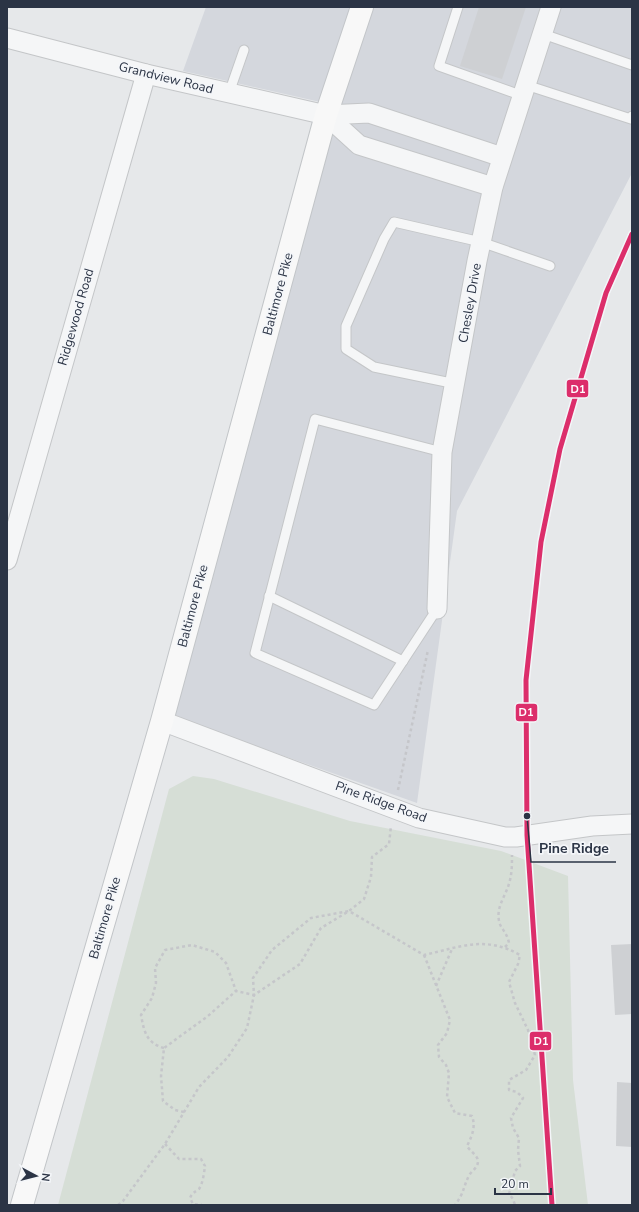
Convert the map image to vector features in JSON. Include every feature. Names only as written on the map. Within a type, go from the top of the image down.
[{"type":"main road","name":"Baltimore Pike","points":[[22,1205],[162,722],[326,116],[362,7]]},
{"type":"street","name":"Chesley Drive","points":[[437,609],[442,452],[456,384],[481,242],[493,187],[551,7]]},
{"type":"street","name":"Grandview Road","points":[[7,38],[146,74],[326,116],[369,113],[502,157]]},
{"type":"street","name":"Ridgewood Road","points":[[7,560],[146,74]]},
{"type":"street","name":"Grandview Road","points":[[326,116],[360,145],[493,187]]},
{"type":"street","name":"Pine Ridge Road","points":[[162,722],[419,818],[505,837],[516,837],[592,826],[632,824]]},
{"type":"lane","points":[[458,7],[438,66],[631,119],[632,116]]},
{"type":"lane","points":[[543,34],[632,65]]},
{"type":"lane","points":[[229,93],[244,50]]},
{"type":"lane","points":[[456,384],[374,367],[346,349],[346,326],[384,239],[394,222],[481,242],[550,266]]},
{"type":"lane","points":[[437,609],[374,705],[254,653],[315,419],[442,452]]},
{"type":"lane","points":[[269,596],[403,661]]},
{"type":"path","points":[[236,991],[254,995],[300,964],[321,928],[349,911],[364,899],[371,877],[372,857],[389,844],[394,808],[428,647]]},
{"type":"path","points":[[505,837],[512,850],[511,879],[499,906],[499,923],[508,934],[509,943],[505,947]]},
{"type":"path","points":[[118,1205],[123,1202],[165,1144],[199,1087],[228,1057],[247,1028],[254,995],[253,978],[272,950],[311,918],[349,911],[424,955],[435,986],[450,1020],[447,1033],[438,1045],[439,1056],[446,1065],[449,1073],[447,1097],[455,1113],[472,1116],[474,1122],[473,1130],[467,1146],[470,1153],[476,1156],[478,1161],[476,1168],[471,1172],[463,1194],[454,1205]]},
{"type":"path","points":[[424,955],[475,943],[505,947],[520,955],[518,964],[509,982],[515,1003],[528,1030],[534,1055],[526,1070],[509,1080],[509,1090],[517,1092],[523,1098],[511,1118],[513,1128],[519,1138],[518,1150],[520,1166],[515,1171],[509,1194],[514,1199],[515,1205]]},
{"type":"path","points":[[164,1048],[154,1045],[144,1031],[141,1015],[152,998],[156,983],[154,968],[166,950],[192,945],[215,952],[226,963],[236,991]]},
{"type":"path","points":[[435,986],[452,949]]},
{"type":"path","points":[[184,1112],[175,1110],[163,1101],[161,1076],[164,1048],[208,1016],[236,991]]},
{"type":"path","points":[[165,1144],[179,1159],[201,1159],[205,1166],[200,1188],[193,1193],[190,1198],[192,1204],[202,1205]]},
{"type":"shaded area","points":[[206,7],[632,7],[632,173],[457,511],[417,803],[174,717],[338,106],[183,71]]},
{"type":"shaded area","points":[[193,776],[214,779],[350,821],[501,851],[568,876],[573,1080],[588,1205],[58,1205],[169,789]]},
{"type":"building","points":[[479,7],[526,7],[502,79],[460,66]]},
{"type":"building","points":[[632,944],[632,1014],[615,1015],[611,945]]},
{"type":"building","points":[[617,1082],[632,1083],[632,1147],[616,1146]]},
{"type":"transit line","name":"D1","points":[[552,1205],[527,835],[526,680],[541,542],[560,449],[606,293],[632,234]]},
{"type":"place","name":"Pine Ridge","points":[[527,816]]}]
